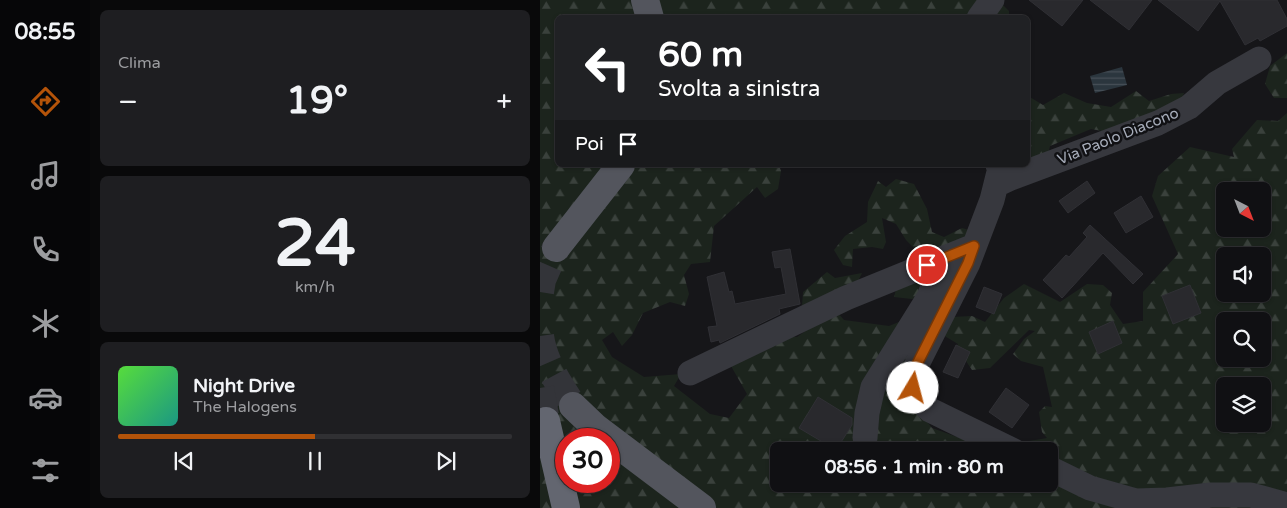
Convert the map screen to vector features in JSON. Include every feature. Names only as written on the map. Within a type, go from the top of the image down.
[{"type":"highway","points":[[546,421],[566,508]]},
{"type":"main road","points":[[645,0],[649,15]]},
{"type":"main road","points":[[556,248],[619,167]]},
{"type":"main road","points":[[573,406],[596,428],[702,508]]},
{"type":"street","points":[[981,15],[992,0]]},
{"type":"street","name":"Via Paolo Diacono","points":[[997,175],[1011,178],[1158,123],[1189,107],[1217,82],[1259,59]]},
{"type":"street","points":[[996,442],[930,410],[916,398],[910,378],[968,263],[992,200],[997,175]]},
{"type":"street","points":[[690,373],[846,298],[974,246]]},
{"type":"street","points":[[865,438],[867,413],[873,387],[929,297],[944,258]]},
{"type":"street","points":[[1058,472],[1090,488],[1136,501],[1211,495],[1252,495],[1287,505]]},
{"type":"green space","points":[[540,0],[998,0],[1009,11],[1009,15],[555,15],[555,167],[780,167],[781,171],[778,189],[765,198],[757,187],[714,226],[710,262],[691,264],[684,275],[689,294],[685,306],[670,302],[643,313],[632,335],[622,346],[613,332],[602,340],[612,357],[644,377],[681,374],[674,386],[710,414],[729,418],[747,394],[731,366],[782,336],[797,337],[820,321],[802,306],[803,292],[827,272],[835,278],[862,273],[856,285],[827,301],[844,320],[889,326],[909,318],[921,296],[912,299],[894,297],[897,286],[923,281],[936,252],[914,256],[915,249],[906,240],[896,224],[882,218],[886,242],[883,249],[872,247],[853,249],[852,267],[843,265],[834,250],[845,236],[867,222],[868,202],[878,181],[886,187],[896,179],[914,184],[927,209],[932,232],[944,237],[962,228],[972,231],[905,387],[915,406],[932,428],[971,442],[770,442],[770,492],[1058,492],[1058,442],[1023,442],[1047,438],[1042,432],[1039,412],[1045,406],[1052,407],[1043,367],[1021,361],[1013,354],[1024,339],[1035,331],[1029,330],[990,368],[972,370],[966,361],[954,360],[954,352],[958,344],[943,335],[952,317],[972,316],[985,322],[1004,298],[1024,284],[1060,302],[1087,284],[1103,285],[1112,293],[1110,305],[1123,324],[1143,321],[1143,292],[1178,254],[1152,196],[1158,176],[1190,147],[1234,157],[1232,149],[1257,120],[1278,121],[1287,113],[1287,508],[540,508]]},
{"type":"green space","points":[[1287,53],[1287,98],[1274,98],[1265,84],[1270,66]]},
{"type":"green space","points":[[1136,91],[1149,101],[1171,94],[1184,93],[1179,106],[1113,133],[1091,129],[1050,146],[1047,158],[1030,163],[1030,97],[1043,105],[1064,93],[1087,103],[1111,107]]},
{"type":"shaded area","points":[[1122,67],[1127,85],[1095,93],[1090,76]]},
{"type":"building","points":[[1029,0],[1083,0],[1062,26]]},
{"type":"building","points":[[1090,0],[1152,0],[1129,30]]},
{"type":"building","points":[[1158,0],[1277,0],[1287,19],[1287,26],[1260,41],[1258,38],[1245,45],[1220,1],[1198,31]]},
{"type":"building","points":[[1087,181],[1095,193],[1068,213],[1059,201]]},
{"type":"building","points":[[1141,196],[1153,217],[1126,233],[1114,213]]},
{"type":"building","points":[[1090,225],[1143,274],[1133,284],[1103,253],[1062,298],[1043,280],[1066,255],[1069,257],[1087,237],[1083,233]]},
{"type":"building","points":[[790,249],[800,304],[779,309],[780,314],[720,343],[719,340],[711,342],[708,327],[717,326],[707,277],[724,272],[729,292],[732,291],[735,304],[786,294],[781,267],[775,268],[772,252]]},
{"type":"building","points":[[1190,285],[1201,313],[1173,324],[1162,296]]},
{"type":"building","points":[[984,287],[1002,294],[994,314],[976,307]]},
{"type":"building","points":[[1113,321],[1122,343],[1098,354],[1089,332]]},
{"type":"building","points":[[956,345],[970,352],[958,378],[943,372]]},
{"type":"building","points":[[1006,388],[1029,405],[1012,428],[989,412]]},
{"type":"building","points":[[818,397],[852,418],[852,425],[841,442],[823,442],[799,428]]},
{"type":"tunnel","points":[[540,292],[542,280],[556,248]]},
{"type":"tunnel","points":[[540,336],[545,355],[557,381],[573,406]]},
{"type":"tunnel","points":[[540,388],[546,421]]},
{"type":"route","points":[[913,388],[910,378],[968,263],[974,246],[927,265]]}]
